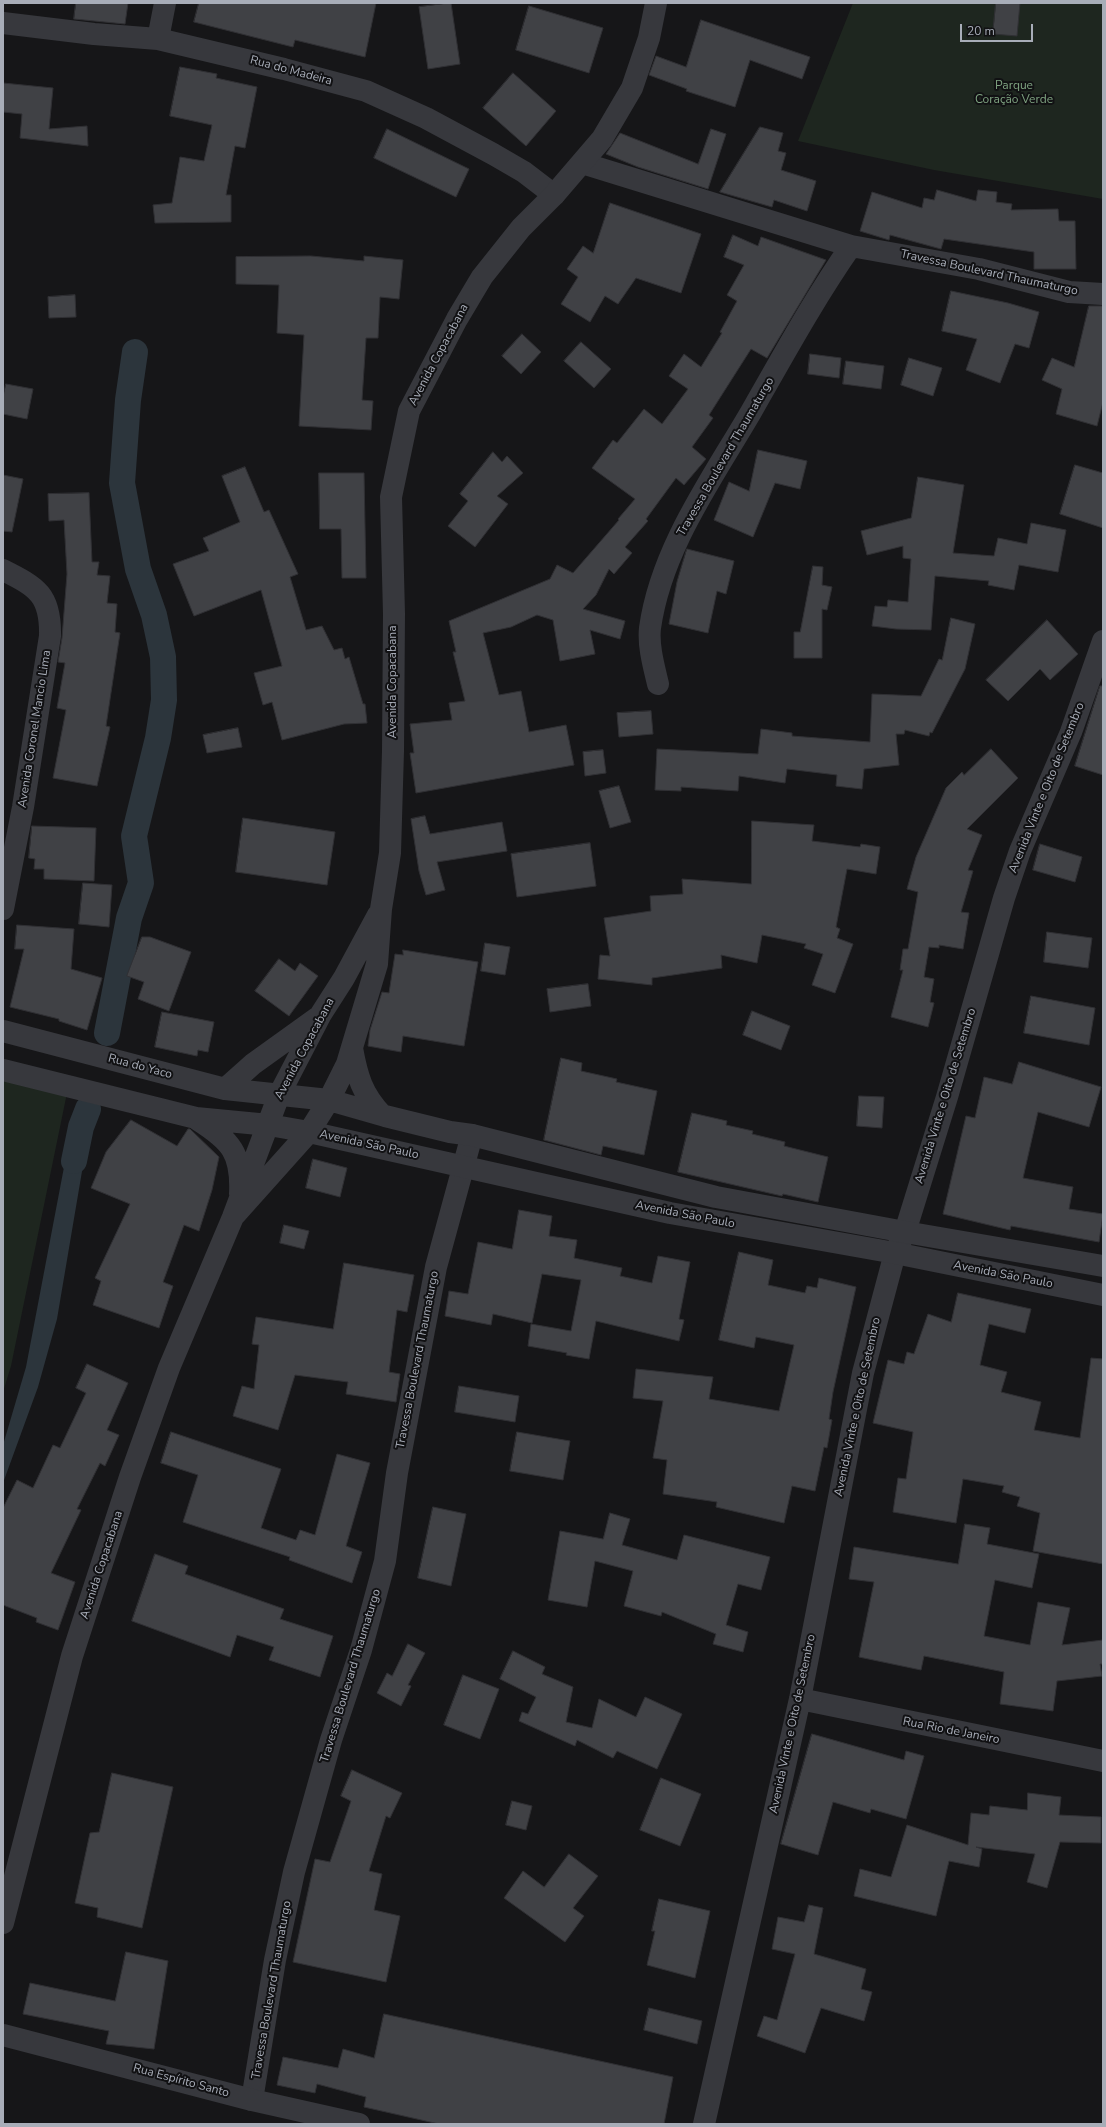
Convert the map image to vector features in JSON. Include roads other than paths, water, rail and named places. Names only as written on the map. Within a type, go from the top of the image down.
[{"type":"street","points":[[158,38],[165,3]]},
{"type":"street","name":"Avenida Copacabana","points":[[236,1209],[309,1132],[329,1100],[347,1064],[377,964],[381,909],[390,853],[393,751],[394,614],[390,497],[409,411],[457,319],[482,277],[521,228],[554,195],[602,139],[632,88],[649,38],[656,3]]},
{"type":"street","name":"Rua do Madeira","points":[[3,23],[94,34],[158,38],[366,91],[426,118],[493,154],[524,172],[554,195]]},
{"type":"street","name":"Travessa Boulevard Thaumaturgo","points":[[582,163],[851,246],[979,269],[1069,292],[1103,294]]},
{"type":"street","name":"Travessa Boulevard Thaumaturgo","points":[[658,684],[651,652],[650,629],[666,567],[684,529],[713,476],[824,286],[851,246]]},
{"type":"street","name":"Avenida Coronel Mancio Lima","points":[[3,570],[32,586],[44,598],[50,615],[50,636],[23,807],[3,909]]},
{"type":"street","name":"Avenida Vinte e Oito de Setembro","points":[[704,2124],[800,1699],[863,1373],[895,1253],[905,1232],[947,1097],[1004,898],[1020,851],[1071,732],[1103,641]]},
{"type":"street","name":"Avenida Copacabana","points":[[3,1923],[72,1656],[130,1477],[169,1368],[236,1209],[269,1125],[279,1095],[321,1014],[344,978],[381,909]]},
{"type":"street","points":[[225,1089],[253,1064],[321,1014]]},
{"type":"street","name":"Rua do Yaco","points":[[3,1031],[225,1089],[279,1095]]},
{"type":"street","points":[[352,1048],[358,1080],[366,1095],[382,1115]]},
{"type":"street","points":[[3,1070],[196,1118],[269,1125]]},
{"type":"street","name":"Avenida São Paulo","points":[[279,1095],[329,1100],[382,1115],[450,1132],[472,1135],[674,1187],[905,1232],[1103,1266]]},
{"type":"street","points":[[196,1118],[221,1134],[236,1156],[239,1172],[236,1209]]},
{"type":"street","name":"Avenida São Paulo","points":[[269,1125],[309,1132],[464,1166],[670,1213],[895,1253],[1103,1295]]},
{"type":"street","name":"Travessa Boulevard Thaumaturgo","points":[[252,2100],[275,1960],[294,1872],[330,1740],[361,1650],[385,1561],[396,1473],[432,1282],[472,1135]]},
{"type":"street","points":[[670,1213],[674,1187]]},
{"type":"street","name":"Rua Rio de Janeiro","points":[[800,1699],[1103,1761]]},
{"type":"street","name":"Rua Espírito Santo","points":[[3,2035],[252,2100],[359,2124]]},
{"type":"waterway","points":[[107,1033],[129,918],[141,883],[134,836],[158,738],[164,700],[163,657],[154,615],[138,569],[122,483],[128,400],[135,352]]},
{"type":"waterway","points":[[74,1161],[81,1127],[88,1109]]},
{"type":"park label","name":"Parque Coração Verde","points":[[1014,93]]}]
